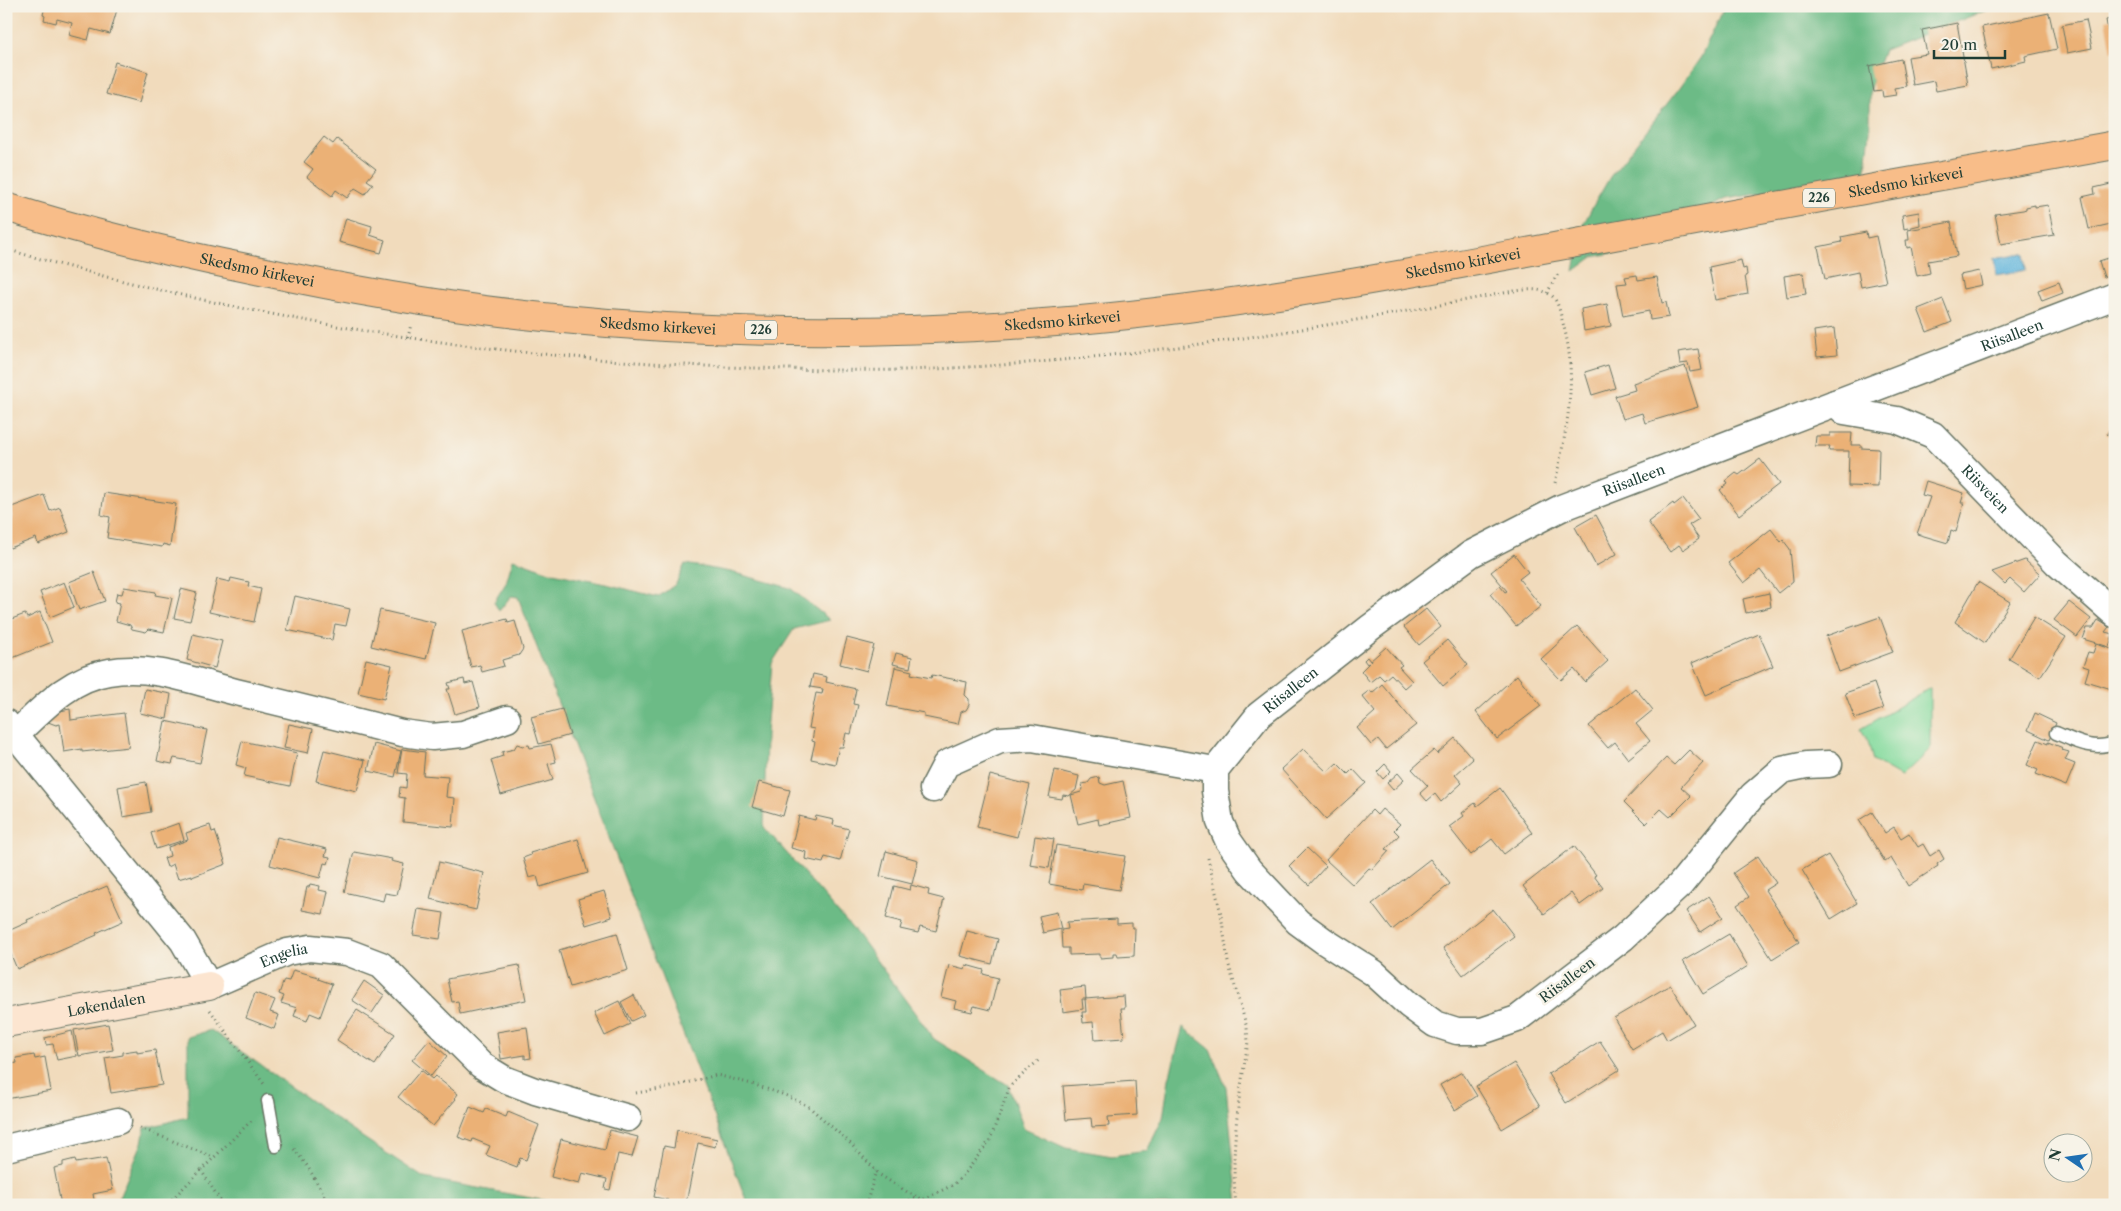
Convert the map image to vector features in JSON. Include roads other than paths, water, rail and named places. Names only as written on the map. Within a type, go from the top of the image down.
[{"type":"highway","name":"Skedsmo kirkevei","points":[[6,207],[111,238],[206,260],[351,290],[488,310],[553,318],[696,328],[833,331],[916,330],[1116,317],[1305,291],[2115,145]]},
{"type":"street","name":"Riisalleen","points":[[1829,764],[1806,765],[1782,770],[1753,795],[1680,885],[1623,938],[1517,1019],[1482,1031],[1458,1031],[1436,1024],[1409,1005],[1374,973],[1298,922],[1248,870],[1228,840],[1218,813],[1215,770],[1259,715],[1371,627],[1471,554],[1561,508],[2115,296]]},
{"type":"street","name":"Riisveien","points":[[1835,403],[1844,411],[1897,420],[1933,435],[2057,563],[2115,614]]},
{"type":"street","points":[[208,986],[183,941],[11,728],[79,681],[108,672],[137,669],[402,733],[432,737],[463,734],[507,719]]},
{"type":"street","points":[[933,789],[946,764],[1000,740],[1024,738],[1215,770]]},
{"type":"street","name":"Engelia","points":[[208,986],[287,952],[310,948],[347,952],[381,965],[481,1065],[504,1079],[535,1091],[629,1106]]},
{"type":"street","name":"Løkendalen","points":[[6,1023],[208,986]]},
{"type":"street","points":[[6,1148],[118,1122]]},
{"type":"lane","points":[[2056,733],[2091,746],[2109,745],[2115,742]]},
{"type":"lane","points":[[268,1102],[276,1141]]},
{"type":"water","points":[[2024,253],[2026,270],[1996,275],[1994,258]]}]
